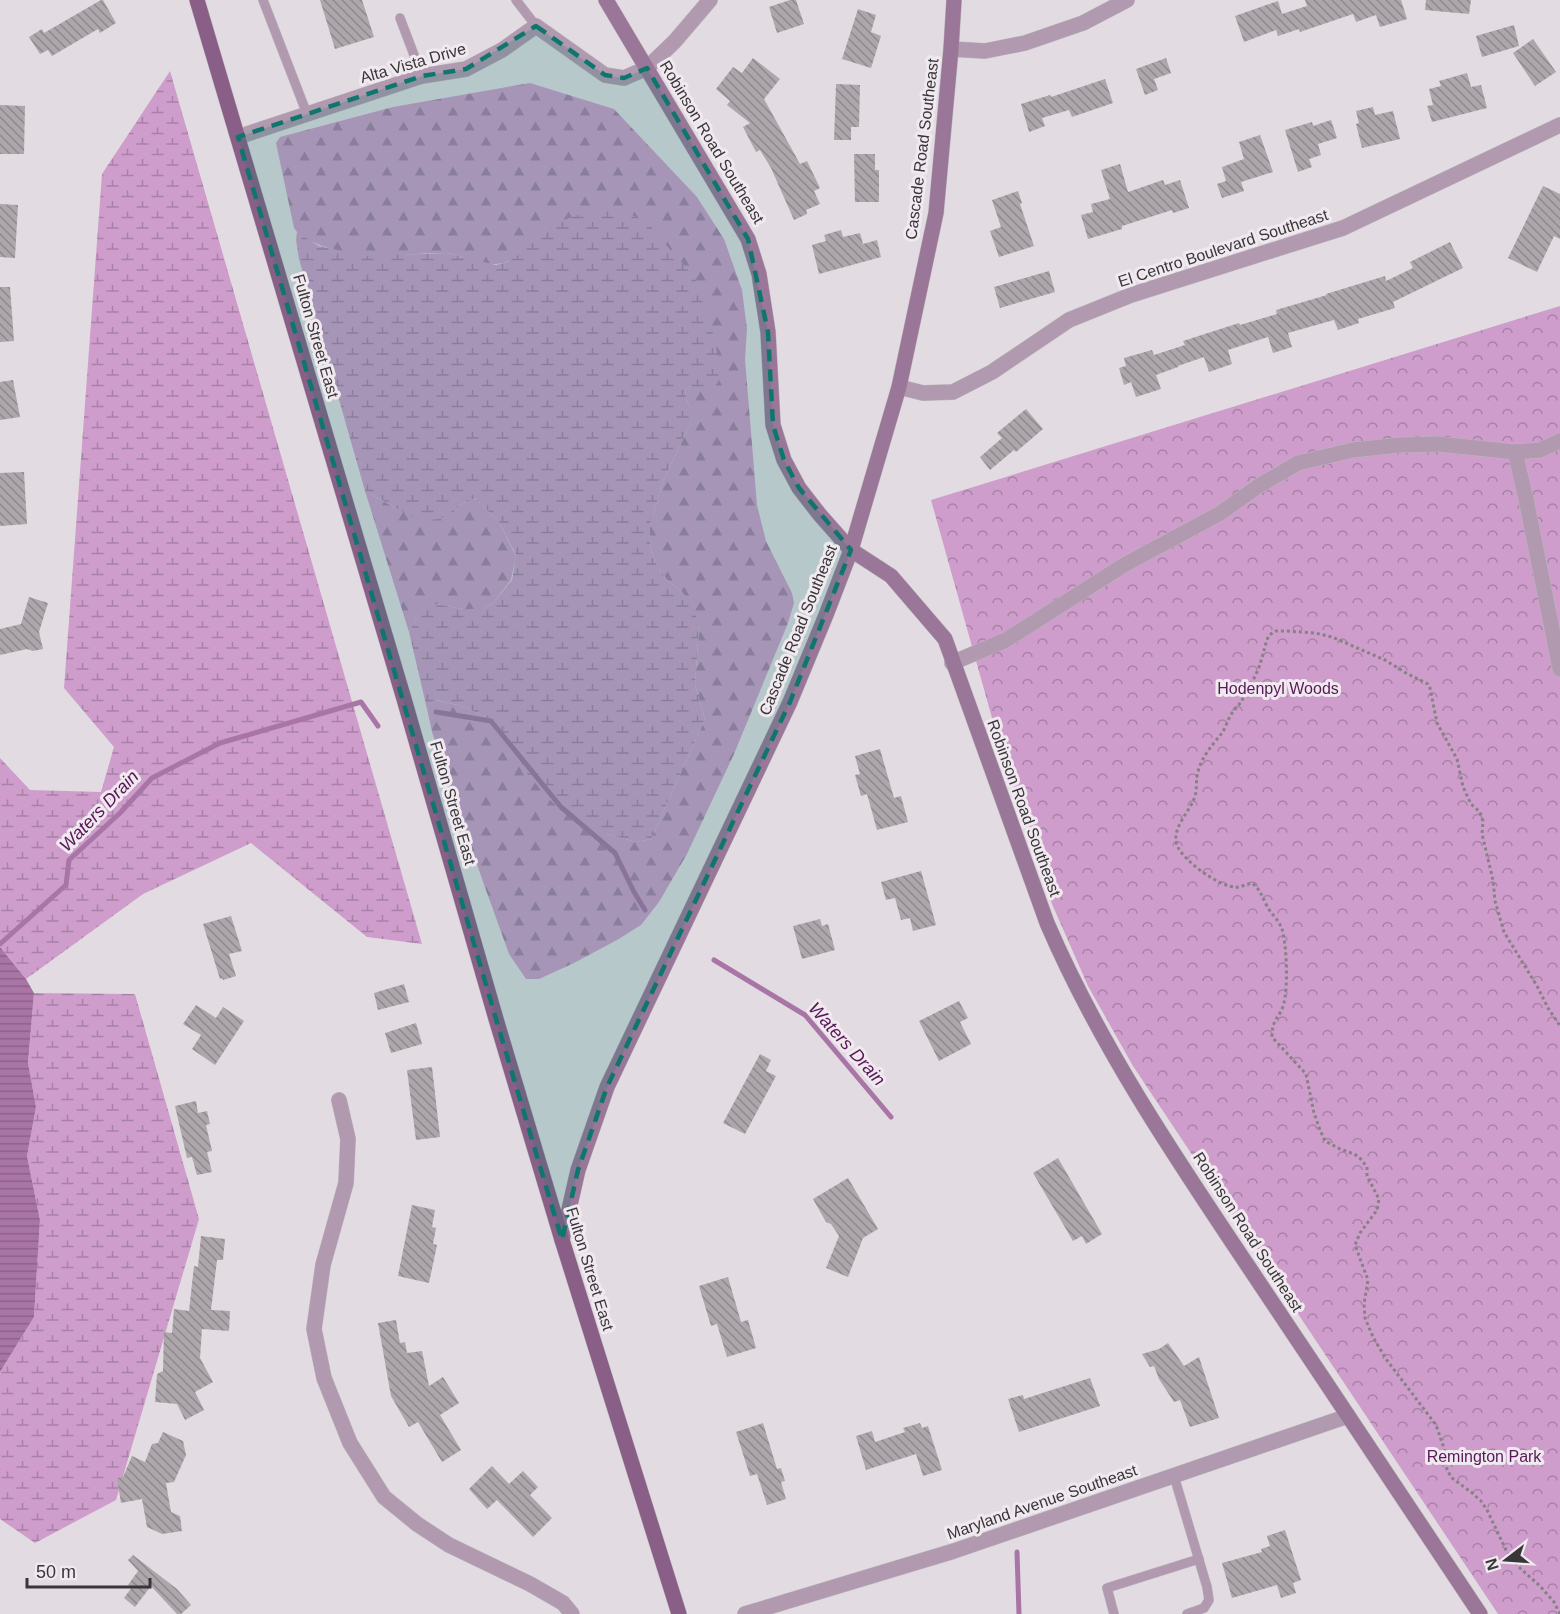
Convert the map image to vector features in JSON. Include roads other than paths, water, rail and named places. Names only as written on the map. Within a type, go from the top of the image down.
[{"type":"main road","name":"Fulton Street East","points":[[197,0],[401,688],[496,1019],[562,1240],[679,1614]]},
{"type":"main road","name":"Robinson Road Southeast","points":[[606,0],[748,239],[759,273],[768,332],[773,424],[784,460],[799,488],[851,550],[891,576],[945,639],[1047,923],[1086,1004],[1193,1184],[1480,1614]]},
{"type":"main road","name":"Cascade Road Southeast","points":[[562,1240],[578,1170],[607,1088],[790,702],[851,550],[899,387],[936,213],[954,0]]},
{"type":"street","points":[[536,26],[605,75],[624,78],[646,68],[675,41],[710,0]]},
{"type":"street","points":[[951,49],[985,51],[1025,43],[1083,23],[1127,0]]},
{"type":"street","name":"Alta Vista Drive","points":[[238,137],[277,126],[422,76],[466,69],[502,50],[536,26]]},
{"type":"street","name":"El Centro Boulevard Southeast","points":[[899,387],[923,393],[953,392],[992,372],[1069,320],[1131,295],[1343,228],[1560,125]]},
{"type":"street","points":[[952,663],[1006,640],[1124,565],[1219,514],[1257,487],[1298,463],[1353,450],[1400,446],[1438,444],[1515,452],[1540,450],[1560,441]]},
{"type":"street","points":[[1515,452],[1560,669]]},
{"type":"street","points":[[339,1100],[348,1139],[346,1183],[323,1265],[314,1329],[324,1378],[350,1443],[384,1497],[417,1524],[449,1545],[530,1584],[563,1603],[572,1614]]},
{"type":"street","name":"Maryland Avenue Southeast","points":[[745,1614],[954,1551],[1348,1416]]},
{"type":"lane","points":[[263,0],[307,114]]},
{"type":"lane","points":[[516,0],[536,26]]},
{"type":"lane","points":[[400,18],[422,76]]},
{"type":"lane","points":[[1174,1476],[1209,1600],[1204,1608],[1187,1614]]},
{"type":"lane","points":[[1114,1614],[1107,1588],[1199,1559]]},
{"type":"waterway","name":"Waters Drain","points":[[0,944],[66,885],[69,860],[120,813],[152,778],[220,743],[361,702],[378,726]]},
{"type":"waterway","name":"Waters Drain","points":[[436,712],[491,721],[561,807],[615,853],[645,910]]},
{"type":"waterway","name":"Waters Drain","points":[[714,960],[805,1015],[891,1117]]},
{"type":"waterway","name":"Waters Drain","points":[[1017,1552],[1019,1614]]},
{"type":"park label","name":"Hodenpyl Woods","points":[[1278,688]]},
{"type":"park label","name":"Remington Park","points":[[1484,1456]]}]
